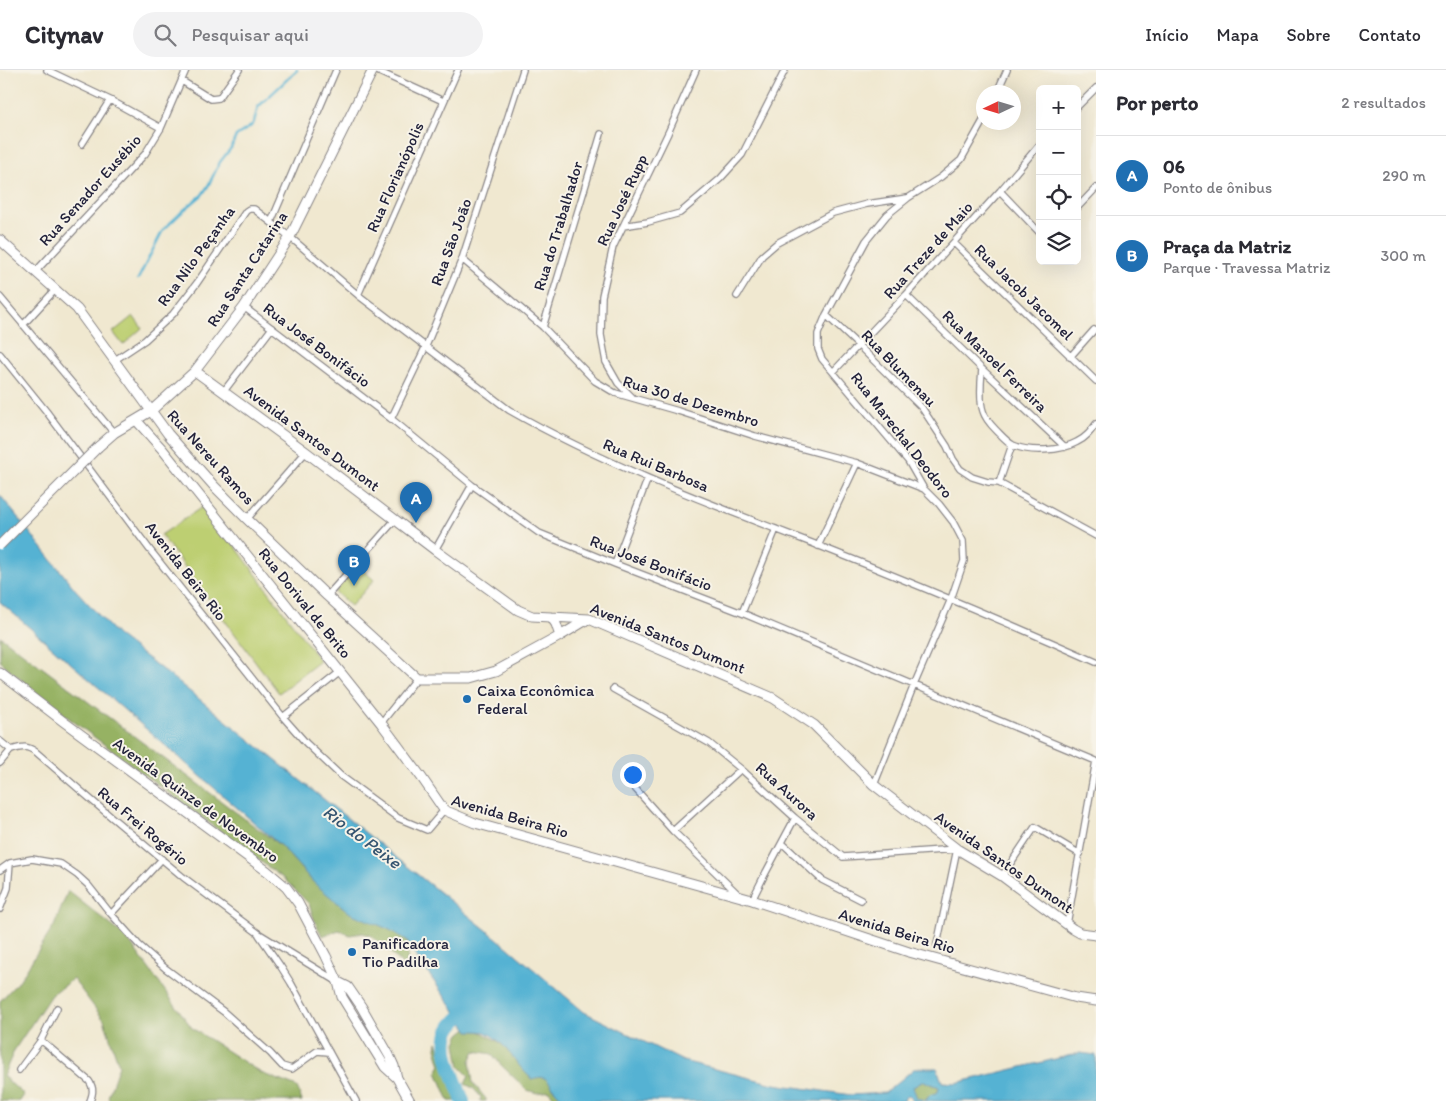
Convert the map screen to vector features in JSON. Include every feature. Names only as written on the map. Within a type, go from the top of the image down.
[{"type":"street","points":[[47,70],[110,100],[161,128]]},
{"type":"street","name":"Rua Senador Eusébio","points":[[36,271],[145,154],[161,128],[186,70]]},
{"type":"street","points":[[182,81],[215,99],[219,98],[238,70]]},
{"type":"street","points":[[271,222],[336,70]]},
{"type":"street","points":[[374,70],[443,101]]},
{"type":"street","name":"Rua Santa Catarina","points":[[0,545],[98,447],[114,434],[151,410],[194,371],[244,307],[290,237],[374,70]]},
{"type":"street","name":"Rua Florianópolis","points":[[358,295],[458,70]]},
{"type":"street","name":"Rua São João","points":[[391,419],[426,346],[462,259],[523,70]]},
{"type":"street","name":"Rua José Rupp","points":[[633,398],[618,383],[606,362],[601,335],[602,296],[613,247],[696,70]]},
{"type":"street","points":[[623,226],[648,222],[680,212],[720,179],[742,154],[786,70]]},
{"type":"street","points":[[1000,85],[1007,70]]},
{"type":"street","points":[[1081,104],[1096,88]]},
{"type":"street","points":[[82,144],[110,100]]},
{"type":"street","name":"Rua Marechal Deodoro","points":[[874,785],[914,685],[952,599],[964,561],[963,541],[953,522],[924,489],[908,461],[822,359],[818,349],[818,334],[826,315],[866,241],[887,215],[908,198],[941,177],[961,160],[977,130]]},
{"type":"street","name":"Rua do Trabalhador","points":[[543,327],[601,134]]},
{"type":"street","name":"Rua Treze de Maio","points":[[834,372],[954,243],[1036,149]]},
{"type":"street","points":[[1081,204],[1096,188]]},
{"type":"street","points":[[1000,191],[1036,229]]},
{"type":"street","points":[[737,296],[762,256],[776,244],[833,212],[866,204],[908,198]]},
{"type":"street","name":"Rua Rui Barbosa","points":[[254,209],[358,295],[509,410],[578,446],[648,478],[952,599],[1096,662]]},
{"type":"street","name":"Rua Nilo Peçanha","points":[[115,360],[145,340],[173,314],[197,283],[246,211],[254,209]]},
{"type":"street","name":"Rua Nereu Ramos","points":[[0,240],[78,309],[168,434],[214,486],[327,596],[417,678]]},
{"type":"street","name":"Rua Jacob Jacomel","points":[[954,243],[1096,381]]},
{"type":"street","name":"Rua 30 de Dezembro","points":[[462,259],[543,327],[596,382],[615,393],[755,436],[857,463],[924,489]]},
{"type":"street","points":[[23,325],[56,289]]},
{"type":"street","name":"Rua Manoel Ferreira","points":[[906,295],[1065,447]]},
{"type":"street","points":[[0,297],[114,434]]},
{"type":"street","name":"Rua José Bonifácio","points":[[244,307],[391,419],[472,485],[539,533],[742,613],[1096,761]]},
{"type":"street","name":"Rua Blumenau","points":[[826,315],[922,408],[960,468],[972,477],[999,483],[1096,536]]},
{"type":"street","points":[[224,391],[272,328]]},
{"type":"street","points":[[1070,357],[1094,330]]},
{"type":"street","name":"Avenida Beira Rio","points":[[0,354],[46,411],[150,550],[283,717],[306,743],[341,776],[398,818],[426,830],[444,810],[475,823],[752,900],[909,952],[1076,998],[1096,1001]]},
{"type":"street","points":[[982,369],[980,389],[982,411],[990,424],[1012,445],[1027,449],[1044,450],[1065,447],[1076,443],[1088,434],[1096,424]]},
{"type":"street","name":"Avenida Santos Dumont","points":[[194,371],[224,391],[518,610],[532,616],[588,619],[773,698],[814,726],[874,785],[957,849],[1002,876],[1080,933],[1096,935]]},
{"type":"street","name":"Rua Dorival de Brito","points":[[136,420],[163,450],[340,672],[422,778],[444,810]]},
{"type":"street","points":[[999,483],[1012,445]]},
{"type":"street","points":[[247,519],[306,452]]},
{"type":"street","points":[[818,546],[857,463]]},
{"type":"street","points":[[615,564],[648,478]]},
{"type":"street","points":[[435,550],[472,485]]},
{"type":"street","points":[[327,596],[395,520]]},
{"type":"street","points":[[742,613],[776,529]]},
{"type":"street","points":[[551,617],[556,624],[560,636]]},
{"type":"street","points":[[381,724],[417,678],[471,678],[496,671],[588,619]]},
{"type":"street","points":[[283,717],[340,672]]},
{"type":"street","name":"Avenida Quinze de Novembro","points":[[0,673],[286,887],[298,903],[310,926],[338,982],[342,997],[385,1067],[397,1078]]},
{"type":"street","name":"Rua Aurora","points":[[613,689],[709,743],[843,857],[957,849]]},
{"type":"street","points":[[0,741],[11,750],[0,763]]},
{"type":"street","name":"Rua Frei Rogério","points":[[11,750],[23,747],[30,748],[36,752],[162,859],[258,933],[338,982]]},
{"type":"street","points":[[1067,924],[1096,761]]},
{"type":"street","points":[[673,830],[741,769]]},
{"type":"street","points":[[624,776],[673,830],[742,897]]},
{"type":"street","points":[[752,900],[796,818]]},
{"type":"street","points":[[1002,876],[1035,827],[1080,854]]},
{"type":"street","points":[[782,843],[822,880],[861,900]]},
{"type":"street","points":[[937,945],[957,849]]},
{"type":"street","points":[[0,870],[10,863],[32,859],[61,864],[77,874],[139,945],[165,968],[224,1012],[282,1066],[292,1069],[317,1051],[330,1052]]},
{"type":"street","points":[[111,914],[162,859]]},
{"type":"street","points":[[0,909],[8,888],[10,863]]},
{"type":"street","name":"Rua Frei Rogério","points":[[258,933],[281,967],[356,1101]]},
{"type":"street","name":"Avenida Quinze de Novembro","points":[[338,982],[348,988],[361,1006],[394,1066],[397,1078],[410,1101]]},
{"type":"street","points":[[355,1017],[361,1006]]},
{"type":"street","points":[[19,1070],[41,1040],[56,1008]]},
{"type":"street","points":[[368,1039],[379,1038]]},
{"type":"street","points":[[41,1040],[89,1081],[93,1092],[90,1101]]},
{"type":"green space","points":[[133,316],[142,328],[123,345],[113,332]]},
{"type":"green space","points":[[205,505],[320,661],[279,693],[161,535]]},
{"type":"green space","points":[[358,566],[374,580],[351,606],[335,592]]},
{"type":"green space","points":[[0,636],[281,846],[315,884],[407,940],[409,946],[406,969],[372,936],[363,933],[350,935],[339,930],[322,936],[309,904],[284,879],[42,698],[0,661]]},
{"type":"green space","points":[[68,891],[126,937],[192,1028],[261,1073],[297,1087],[302,1101],[110,1101],[108,1097],[119,1065],[104,1020],[73,979],[51,995],[15,1049],[3,1076],[24,1095],[20,1101],[0,1101],[0,1001],[19,981],[54,926]]},
{"type":"green space","points":[[470,1026],[501,1043],[548,1080],[554,1090],[565,1101],[557,1101],[549,1091],[537,1093],[527,1090],[492,1054],[475,1051],[470,1061],[473,1083],[486,1099],[486,1101],[480,1101],[481,1097],[473,1088],[465,1084],[469,1076],[460,1067],[456,1043],[460,1034]]},
{"type":"green space","points":[[437,1042],[456,1101],[449,1101],[437,1072],[441,1065],[436,1048]]},
{"type":"green space","points":[[924,1081],[939,1087],[938,1092],[930,1095],[926,1100],[916,1098],[913,1087]]},
{"type":"water","name":"Rio do Peixe","points":[[0,495],[75,589],[117,635],[499,940],[584,1012],[683,1061],[774,1084],[851,1095],[885,1093],[915,1068],[937,1068],[942,1082],[956,1083],[1080,1053],[1096,1055],[1096,1101],[912,1101],[909,1095],[904,1099],[905,1101],[565,1101],[545,1078],[532,1079],[499,1041],[485,1032],[469,1031],[409,946],[407,940],[388,929],[350,913],[315,884],[281,846],[0,602]],"holes":[[[924,1081],[939,1087],[938,1092],[930,1095],[926,1100],[917,1098],[913,1087]]]},
{"type":"waterway","points":[[138,279],[163,230],[202,195],[220,162],[231,148],[236,136],[254,122],[258,107],[297,70]]},
{"type":"waterway","points":[[463,1101],[447,1054],[446,1044],[447,1035],[451,1027],[473,1005]]},
{"type":"place","name":"06","points":[[416,523]]},
{"type":"place","name":"Praça da Matriz","points":[[354,586]]},
{"type":"place","name":"Caixa Econômica Federal","points":[[467,699]]},
{"type":"place","name":"Panificadora Tio Padilha","points":[[352,952]]}]
